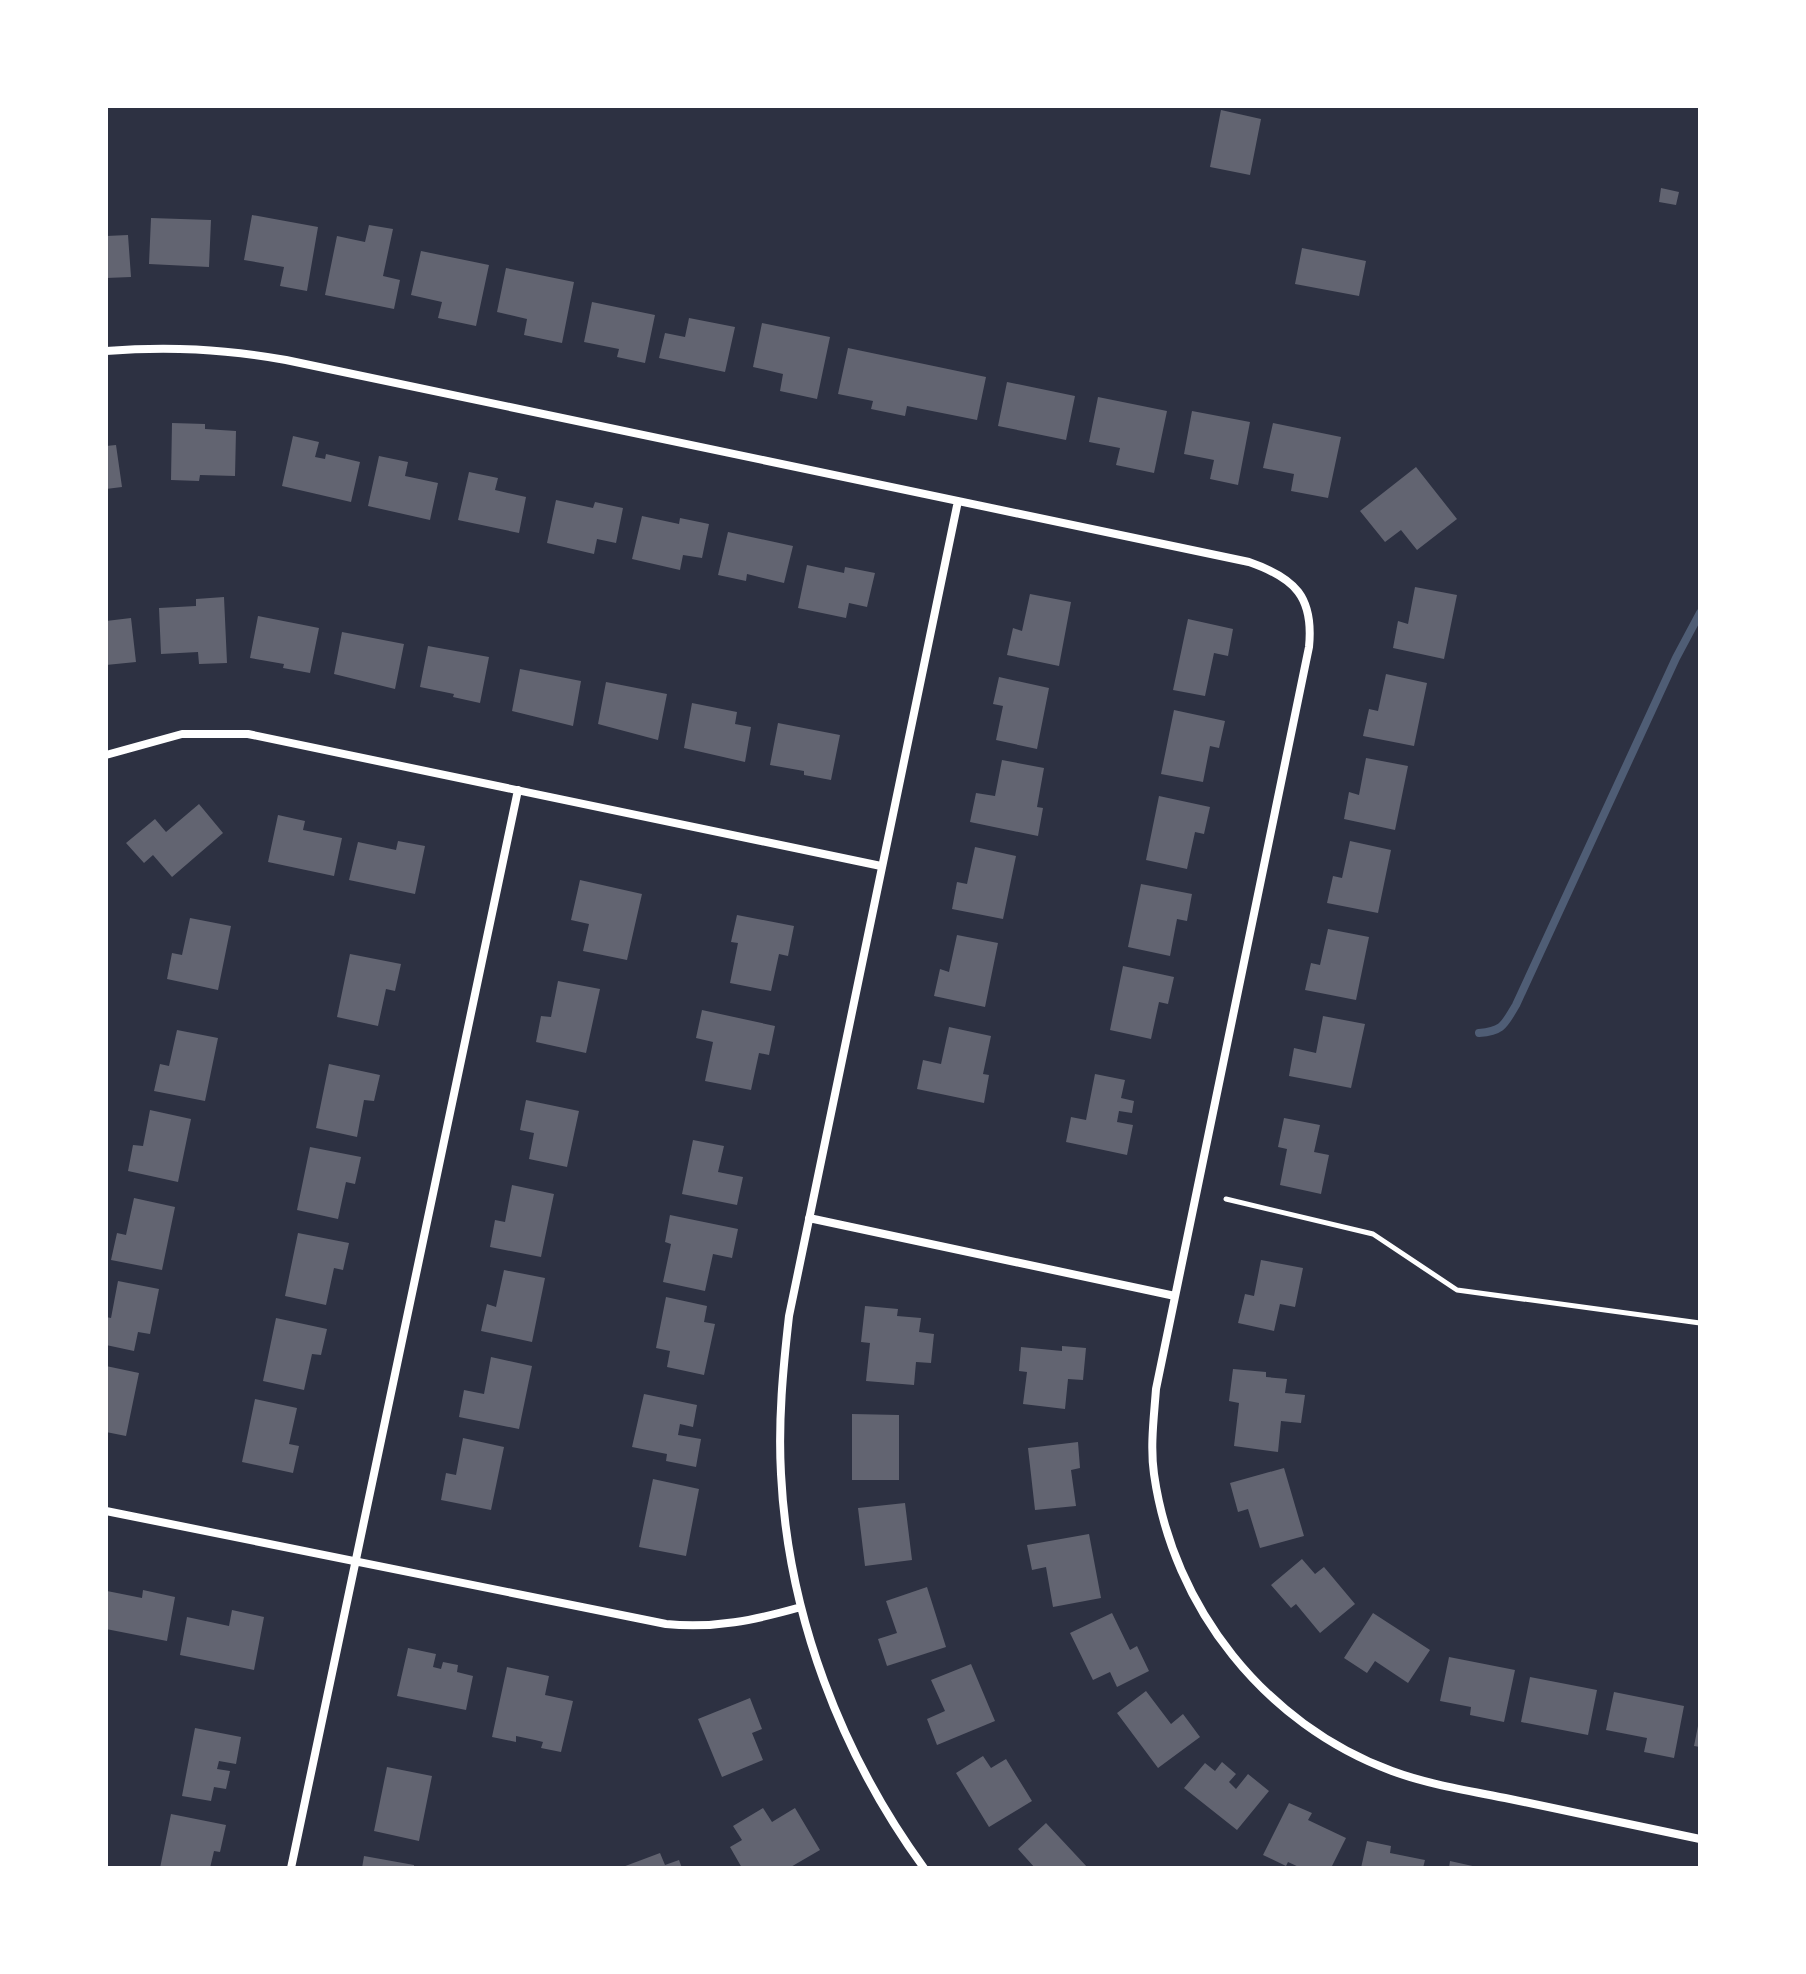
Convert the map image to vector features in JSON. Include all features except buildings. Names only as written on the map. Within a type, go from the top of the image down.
[{"type":"street","points":[[106,351],[143,348],[230,350],[1249,562],[1284,577],[1303,596],[1309,614],[1309,647],[1156,1389],[1152,1446],[1154,1473],[1176,1561],[1217,1638],[1261,1688],[1292,1716],[1337,1746],[1395,1772],[1455,1788],[1700,1839]]},
{"type":"street","points":[[920,1867],[851,1749],[821,1673],[792,1564],[781,1476],[780,1425],[789,1316],[958,501]]},
{"type":"street","points":[[106,755],[182,734],[248,734],[881,866]]},
{"type":"street","points":[[291,1868],[518,790]]},
{"type":"street","points":[[809,1218],[1175,1296]]},
{"type":"street","points":[[106,1511],[666,1624],[711,1626],[744,1622],[801,1607]]},
{"type":"path","points":[[1226,1199],[1373,1234],[1457,1290],[1700,1323]]},
{"type":"waterway","points":[[1479,1033],[1502,1026],[1516,1005],[1676,658],[1700,613]]}]
